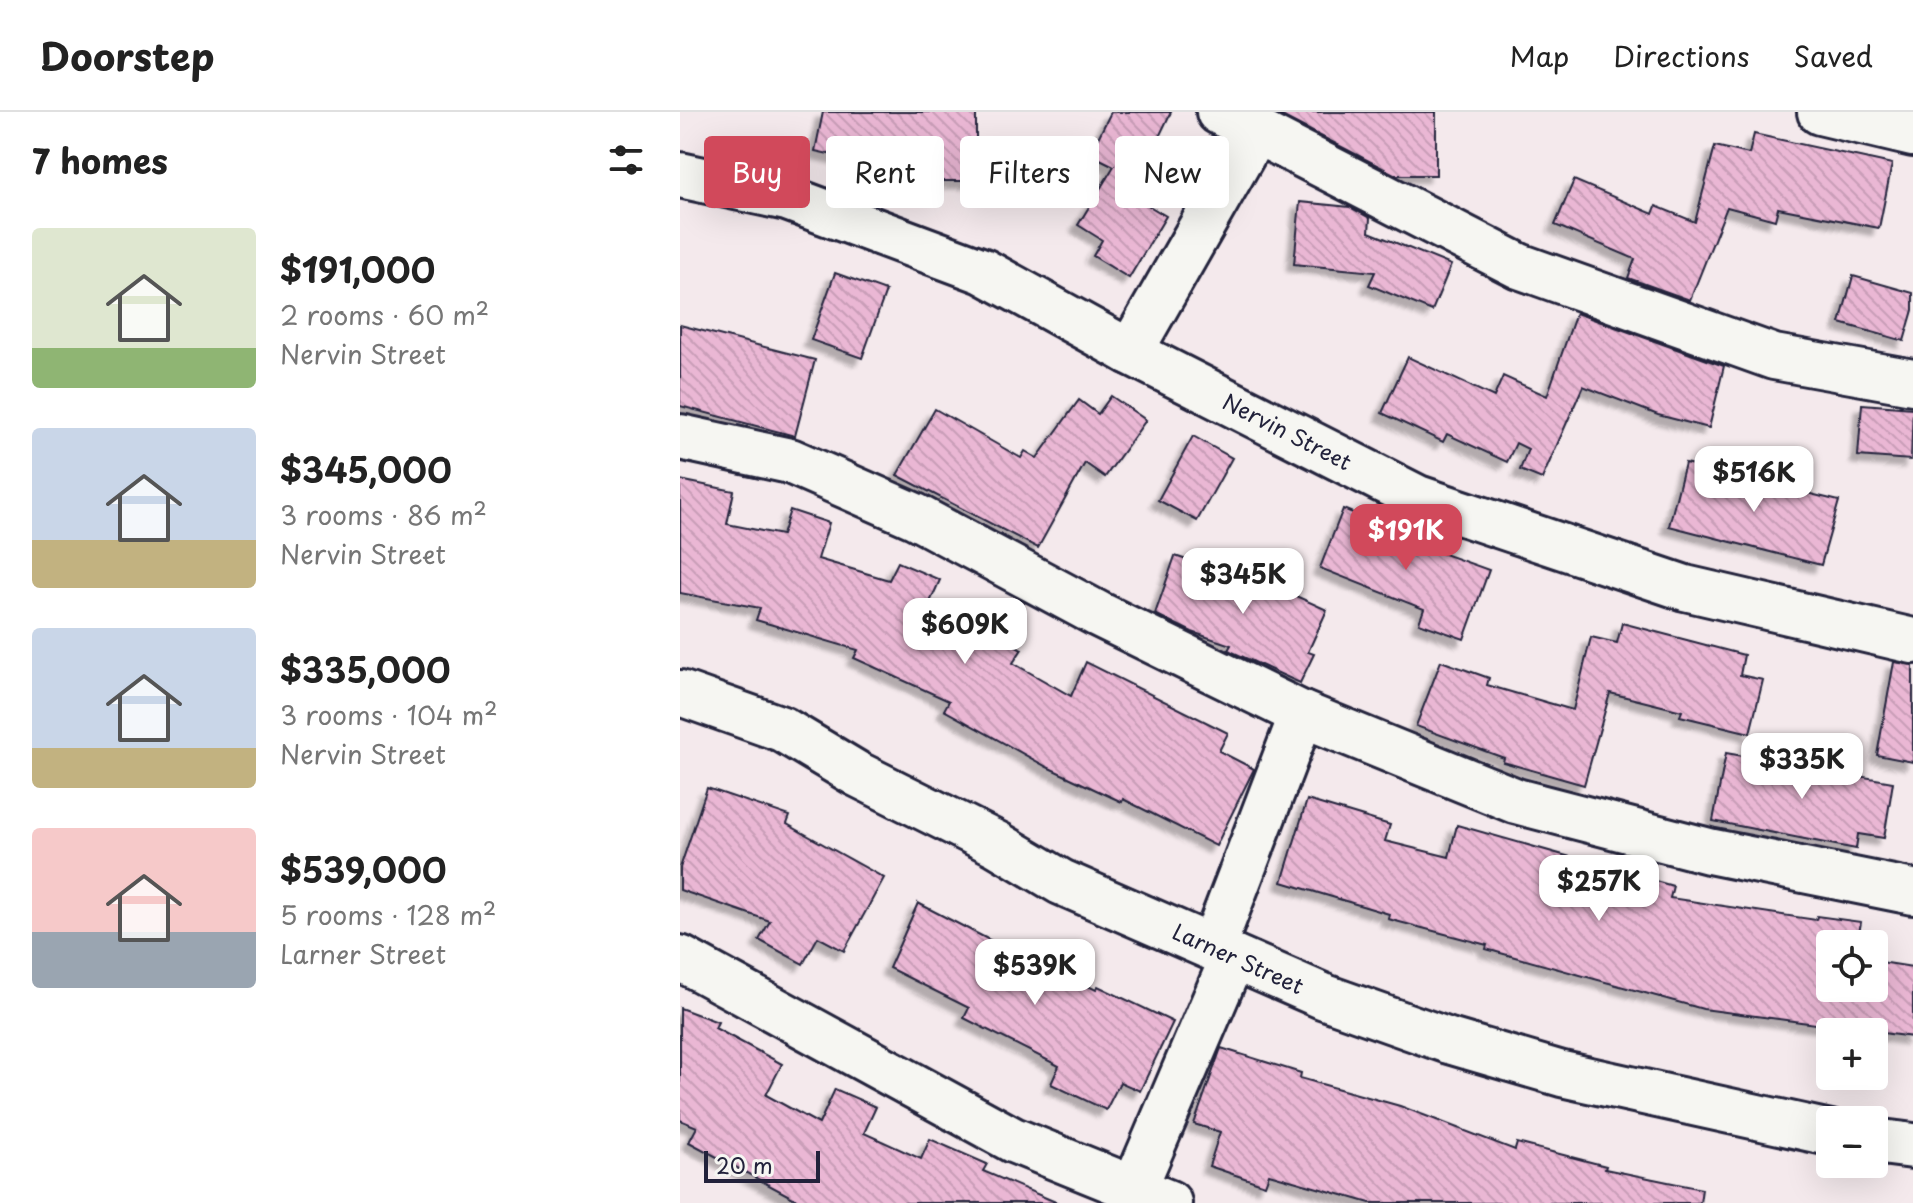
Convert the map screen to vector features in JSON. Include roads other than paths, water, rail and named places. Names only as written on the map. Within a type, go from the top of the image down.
[{"type":"street","points":[[1820,112],[1913,134]]},
{"type":"street","points":[[1130,352],[1238,121],[1519,266],[1774,357],[1913,382]]},
{"type":"street","name":"Nervin Street","points":[[680,175],[787,198],[983,271],[1130,352],[1418,498],[1685,588],[1913,641]]},
{"type":"street","points":[[680,437],[790,461],[901,510],[1098,614],[1302,714],[1516,801],[1709,851],[1913,892]]},
{"type":"street","name":"Larner Street","points":[[680,693],[782,729],[857,774],[997,844],[1061,882],[1325,997],[1449,1041],[1562,1074],[1816,1130]]},
{"type":"street","points":[[680,958],[1013,1140],[1151,1196],[1223,952],[1302,714]]},
{"type":"street","points":[[1888,1143],[1913,1146]]}]
